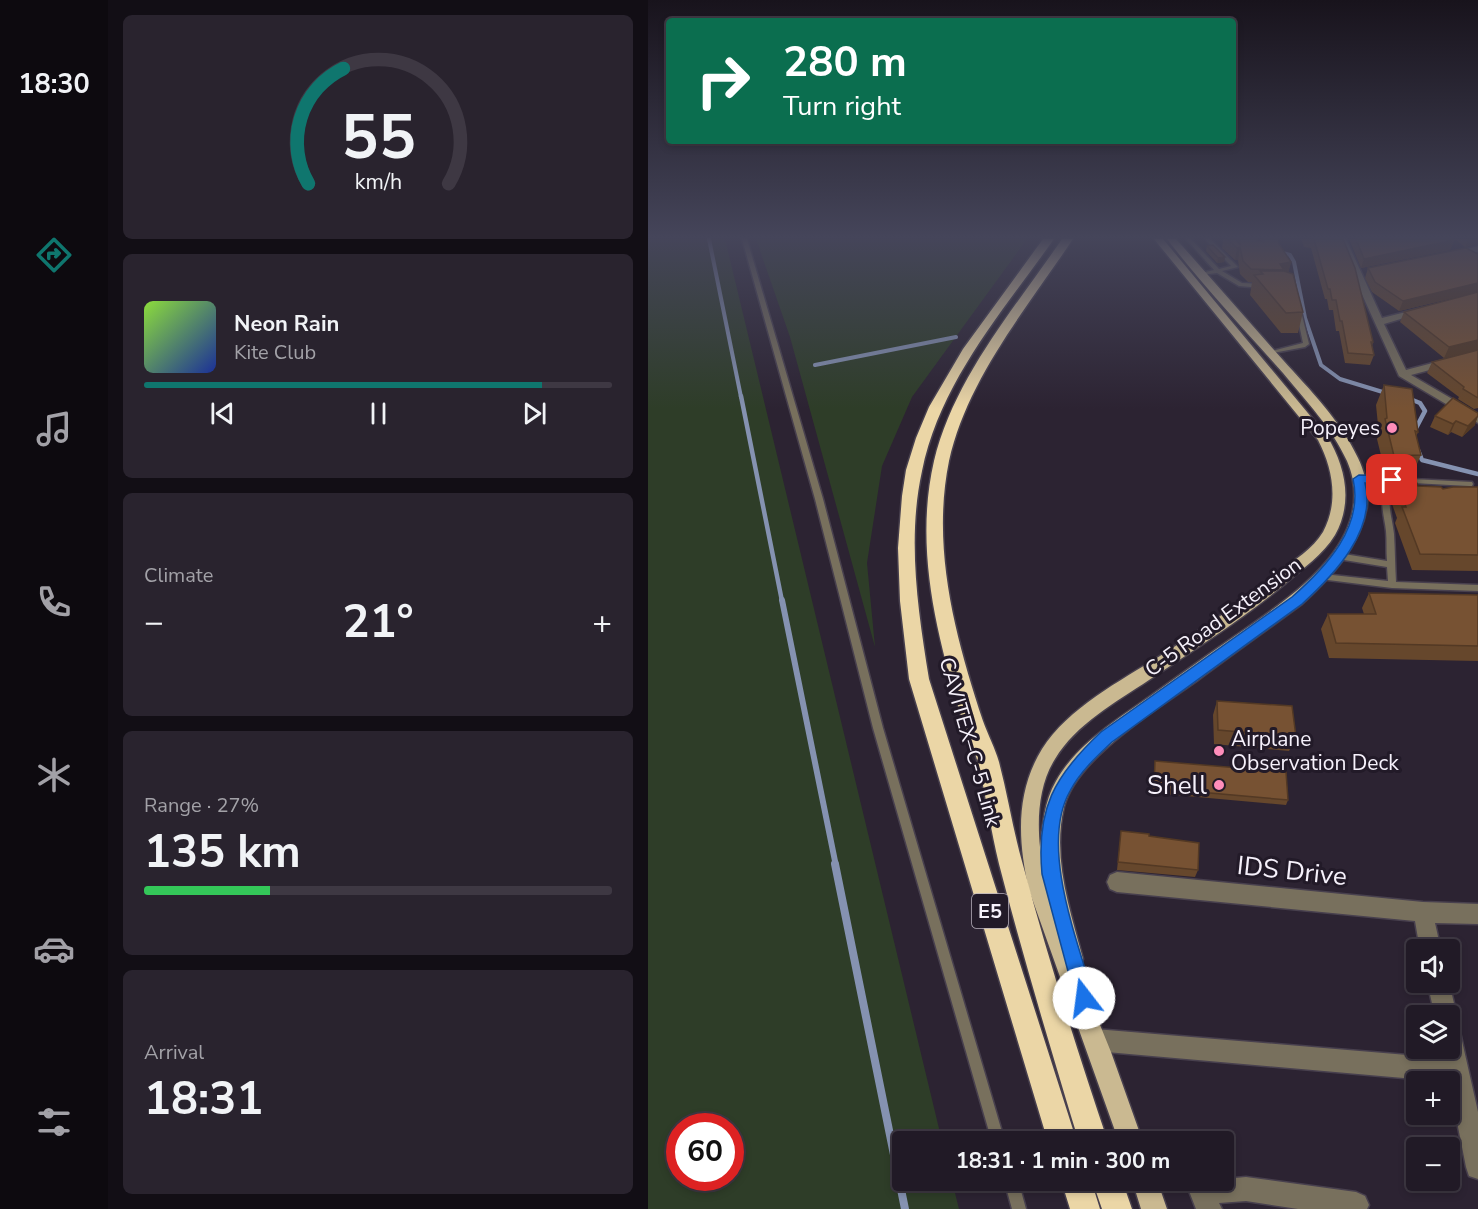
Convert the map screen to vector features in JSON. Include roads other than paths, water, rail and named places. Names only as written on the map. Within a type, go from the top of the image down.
[{"type":"highway","name":"CAVITEX–C-5 Link","points":[[1009,295],[960,366],[936,407],[914,471],[909,504],[907,549],[910,609],[919,679],[1060,1131]]},
{"type":"highway","name":"CAVITEX–C-5 Link","points":[[1030,295],[990,355],[961,407],[942,460],[936,495],[934,528],[937,566],[958,672],[988,762],[1005,842],[1064,1051],[1090,1131]]},
{"type":"highway","points":[[1079,1191],[1085,1209]]},
{"type":"highway","points":[[1111,1191],[1117,1209]]},
{"type":"main road","name":"C-5 Road Extension","points":[[1095,1040],[1048,920],[1032,863],[1030,807],[1045,762],[1054,747],[1075,725],[1108,699],[1274,586],[1328,535],[1338,509],[1341,488],[1333,455],[1213,295]]},
{"type":"main road","name":"C-5 Road Extension","points":[[1095,1040],[1051,874],[1049,852],[1051,831],[1055,807],[1062,788],[1077,767],[1106,737],[1297,600],[1323,577],[1338,556],[1360,515],[1361,489],[1351,457],[1324,415],[1221,295]]},
{"type":"main road","points":[[1095,1040],[1127,1131]]},
{"type":"main road","points":[[1148,1191],[1154,1209]]},
{"type":"street","points":[[1370,295],[1378,322],[1402,374],[1478,419]]},
{"type":"street","points":[[1378,322],[1434,308]]},
{"type":"street","points":[[1402,374],[1478,354]]},
{"type":"street","name":"IDS Drive","points":[[1117,882],[1424,912],[1478,914]]},
{"type":"street","points":[[1424,912],[1429,939]]},
{"type":"street","points":[[1095,1040],[1457,1071],[1455,1059]]},
{"type":"street","points":[[1460,1085],[1478,1167]]},
{"type":"street","points":[[1205,1200],[1246,1189],[1356,1205]]},
{"type":"lane","points":[[760,295],[819,499],[878,728],[996,1131]]},
{"type":"lane","points":[[1270,353],[1306,344],[1295,300]]},
{"type":"lane","points":[[1359,479],[1469,484]]},
{"type":"lane","points":[[1392,480],[1386,489],[1385,500],[1390,535],[1392,585]]},
{"type":"lane","points":[[1338,556],[1390,565]]},
{"type":"lane","points":[[1323,577],[1392,585],[1478,588]]},
{"type":"lane","points":[[1014,1191],[1019,1209]]},
{"type":"waterway","points":[[720,295],[741,397]]},
{"type":"waterway","points":[[1301,295],[1305,318],[1321,365],[1340,379],[1386,393]]},
{"type":"waterway","points":[[815,365],[956,337]]},
{"type":"waterway","points":[[741,396],[782,601]]},
{"type":"waterway","points":[[1410,399],[1420,403],[1425,411],[1415,430]]},
{"type":"waterway","points":[[1418,450],[1422,460],[1478,474]]},
{"type":"waterway","points":[[782,600],[836,866]]},
{"type":"waterway","points":[[835,864],[905,1209]]},
{"type":"place","name":"Popeyes","points":[[1392,428]]},
{"type":"place","name":"Airplane Observation Deck","points":[[1219,751]]},
{"type":"place","name":"Shell","points":[[1219,785]]}]
